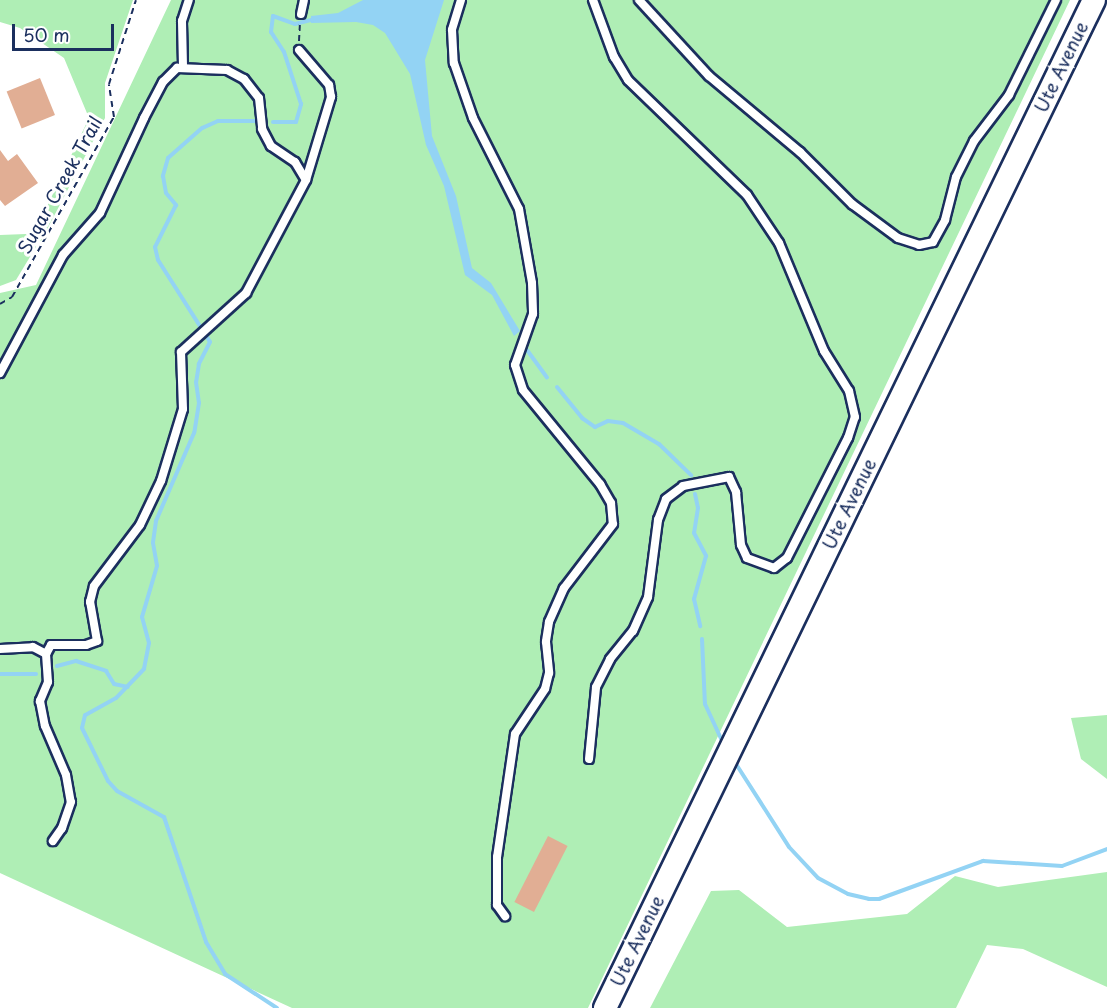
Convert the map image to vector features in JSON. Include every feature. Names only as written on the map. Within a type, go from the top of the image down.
[{"type":"main road","name":"Ute Avenue","points":[[605,1008],[1094,0]]},
{"type":"lane","points":[[183,66],[182,21],[189,0]]},
{"type":"lane","points":[[301,14],[304,0]]},
{"type":"lane","points":[[461,0],[452,30],[454,63],[473,118],[519,209],[532,283],[533,314],[515,365],[523,390],[600,484],[611,503],[613,524],[564,588],[549,622],[546,642],[549,673],[545,689],[515,734],[497,857],[497,905],[505,916]]},
{"type":"lane","points":[[589,759],[596,687],[610,659],[633,631],[648,597],[658,520],[666,499],[683,486],[729,477],[736,492],[741,544],[747,558],[774,568],[787,558],[848,438],[855,417],[849,391],[824,351],[779,243],[747,195],[628,80],[614,57],[593,0]]},
{"type":"lane","points":[[639,0],[709,76],[800,152],[852,204],[898,238],[919,245],[933,242],[945,220],[961,168],[974,141],[1009,95],[1056,0]]},
{"type":"lane","points":[[53,842],[62,828],[71,802],[66,775],[45,726],[40,701],[48,682],[46,654],[51,645],[86,645],[97,641],[90,602],[94,586],[140,525],[161,481],[183,409],[181,352],[246,293],[306,180],[328,117],[331,97],[329,84],[299,50]]},
{"type":"lane","points":[[0,373],[63,255],[100,213],[163,82],[183,66],[227,70],[244,79],[259,98],[262,129],[271,146],[295,162],[306,180]]},
{"type":"lane","points":[[0,649],[33,647],[46,654]]},
{"type":"path","name":"Sugar Creek Trail","points":[[0,304],[12,297],[114,117],[109,84],[136,0]]},
{"type":"path","points":[[299,50],[301,14]]},
{"type":"green space","points":[[0,0],[133,0],[105,83],[105,118],[41,241],[32,238],[89,118],[64,58],[20,28],[0,22]]},
{"type":"green space","points":[[171,0],[1070,0],[588,1008],[292,1008],[0,873],[0,293],[36,285]]},
{"type":"green space","points":[[26,234],[36,247],[16,280],[0,286],[0,235]]},
{"type":"green space","points":[[1107,715],[1107,779],[1081,759],[1071,718]]},
{"type":"green space","points":[[1107,872],[1107,987],[1023,949],[987,945],[956,1008],[650,1008],[711,891],[739,890],[787,927],[907,914],[955,876],[998,887]]},
{"type":"water","points":[[363,0],[444,0],[425,60],[432,136],[456,196],[472,268],[491,283],[520,331],[514,336],[492,295],[465,275],[444,186],[426,145],[410,74],[385,33],[373,25],[356,22],[311,23],[311,16],[338,13]]},
{"type":"building","points":[[40,78],[55,115],[22,129],[7,91]]},
{"type":"building","points":[[0,150],[8,161],[17,154],[38,183],[5,206],[0,200]]},
{"type":"building","points":[[548,836],[568,846],[534,912],[514,902]]},
{"type":"waterway","points":[[273,122],[296,122],[301,104],[284,52],[271,32],[273,16],[295,24],[315,19]]},
{"type":"waterway","points":[[257,121],[218,121],[202,128],[168,158],[163,176],[166,193],[176,205],[155,247],[158,260],[210,342],[199,364],[196,382],[199,403],[194,433],[156,521],[153,543],[157,566],[142,617],[149,643],[144,669],[116,698],[85,715],[82,728],[108,781],[117,791],[164,817],[206,942],[225,974],[277,1008]]},
{"type":"waterway","points":[[527,350],[547,378]]},
{"type":"waterway","points":[[557,387],[582,418],[595,427],[608,421],[623,423],[659,444],[691,475]]},
{"type":"waterway","points":[[695,494],[698,508],[694,533],[706,556],[694,599],[700,626]]},
{"type":"waterway","points":[[702,639],[705,704],[723,743]]},
{"type":"waterway","points":[[57,666],[76,661],[106,671],[114,684],[128,687]]},
{"type":"waterway","points":[[0,674],[36,674]]},
{"type":"waterway","points":[[736,764],[789,847],[818,878],[848,894],[869,899],[879,899],[983,861],[1062,866],[1107,849]]}]
